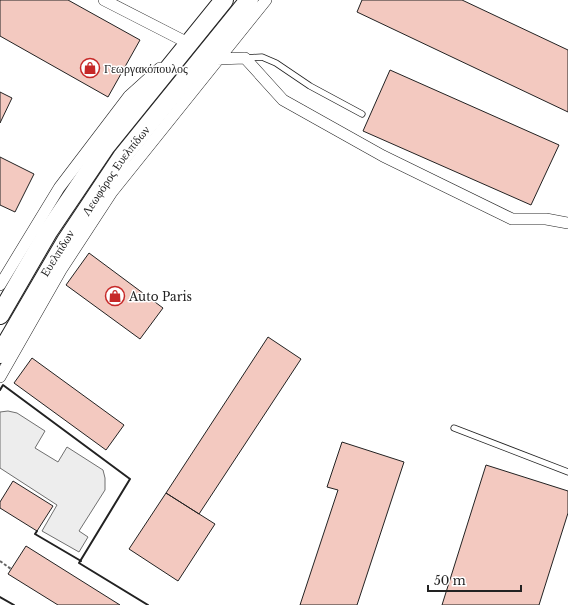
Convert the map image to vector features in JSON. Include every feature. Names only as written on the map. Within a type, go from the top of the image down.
[{"type":"main road","name":"Λεωφόρος Ευελπίδων","points":[[0,354],[26,321],[66,241],[122,157],[249,0]]},
{"type":"main road","name":"Λεωφόρος Ευελπίδων","points":[[0,315],[73,194],[106,146],[218,4]]},
{"type":"street","points":[[0,285],[59,188],[129,96],[188,43],[104,0]]},
{"type":"street","name":"Ευελπίδων","points":[[0,377],[26,321],[112,192],[266,0]]},
{"type":"street","points":[[218,59],[245,58],[283,100],[383,156],[512,219],[546,219],[568,223]]},
{"type":"lane","points":[[245,58],[262,57],[276,63],[310,86],[362,114]]},
{"type":"lane","points":[[454,428],[568,472]]},
{"type":"path","points":[[0,561],[12,569]]},
{"type":"shaded area","points":[[8,411],[17,413],[45,431],[35,448],[58,462],[67,447],[103,470],[105,490],[79,531],[88,537],[79,552],[42,531],[57,505],[0,468],[0,412]]},
{"type":"building","name":"Γεωργακόπουλος","points":[[0,0],[68,0],[140,40],[108,97],[0,36]]},
{"type":"building","points":[[362,0],[462,0],[568,50],[568,112],[357,12]]},
{"type":"building","points":[[390,70],[559,145],[531,205],[363,131]]},
{"type":"building","points":[[0,92],[12,98],[0,123]]},
{"type":"building","points":[[0,157],[34,174],[15,212],[0,205]]},
{"type":"building","name":"Auto Paris","points":[[89,253],[163,308],[140,339],[66,285]]},
{"type":"building","points":[[268,337],[301,359],[199,514],[166,493]]},
{"type":"building","points":[[32,358],[124,425],[106,450],[14,383]]},
{"type":"building","points":[[342,442],[404,462],[357,605],[300,605],[338,490],[327,487]]},
{"type":"building","points":[[486,465],[568,491],[568,513],[539,605],[442,605]]},
{"type":"building","points":[[13,481],[53,506],[37,531],[0,508],[0,502]]},
{"type":"building","points":[[166,493],[215,524],[178,581],[129,549]]},
{"type":"building","points":[[26,546],[120,605],[58,605],[8,574]]},
{"type":"wall","points":[[0,390],[3,385],[130,479],[79,563],[148,605]]},
{"type":"wall","points":[[37,531],[35,534],[81,561]]},
{"type":"wall","points":[[0,597],[14,605]]},
{"type":"place","name":"Γεωργακόπουλος","points":[[90,68]]},
{"type":"place","name":"Auto Paris","points":[[115,296]]}]
